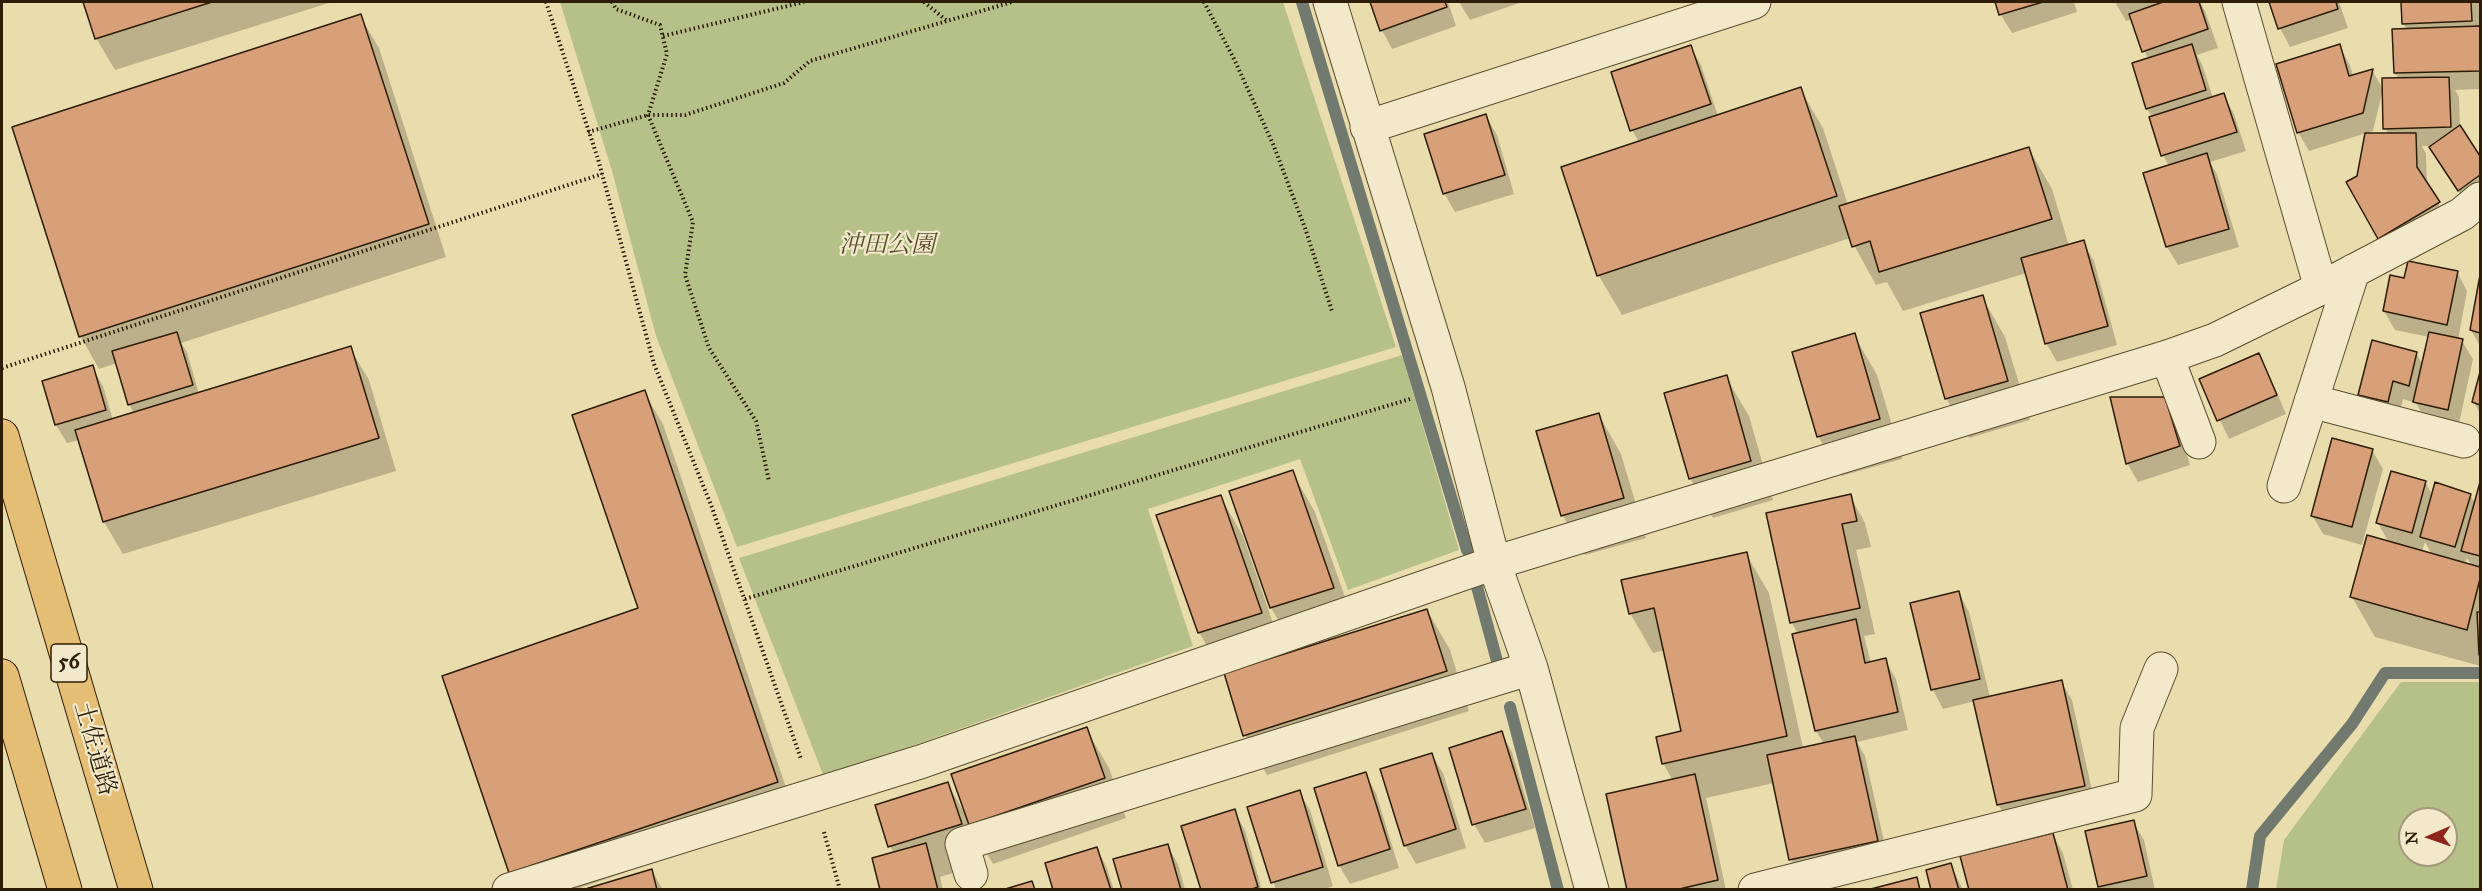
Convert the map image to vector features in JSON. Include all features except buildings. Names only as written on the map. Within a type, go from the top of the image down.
[{"type":"highway","name":"土佐道路","points":[[2,436],[136,890]]},
{"type":"highway","points":[[2,676],[64,890]]},
{"type":"street","points":[[1330,2],[1448,387],[1494,563],[1531,668],[1592,890]]},
{"type":"street","points":[[1367,128],[1754,2]]},
{"type":"street","points":[[2239,2],[2321,288]]},
{"type":"street","points":[[510,890],[814,797],[920,762],[1494,563],[2168,357],[2215,340],[2321,288],[2462,214],[2481,199]]},
{"type":"street","points":[[2284,486],[2353,271]]},
{"type":"street","points":[[2168,357],[2199,442]]},
{"type":"street","points":[[2311,402],[2464,441]]},
{"type":"street","points":[[971,874],[962,844],[1531,668]]},
{"type":"street","points":[[1755,890],[2135,795],[2137,728],[2161,669]]},
{"type":"path","points":[[546,2],[602,174],[654,364],[711,505],[745,599],[814,797],[840,890]]},
{"type":"path","points":[[612,2],[616,9],[660,25],[667,54],[648,115],[693,222],[685,275],[709,348],[756,421],[769,481]]},
{"type":"path","points":[[663,36],[804,2]]},
{"type":"path","points":[[924,2],[947,21]]},
{"type":"path","points":[[588,132],[648,115],[685,115],[784,83],[810,61],[1012,2]]},
{"type":"path","points":[[1204,2],[1274,144],[1332,311]]},
{"type":"path","points":[[2,368],[602,174]]},
{"type":"path","points":[[745,599],[1416,397]]},
{"type":"green space","name":"沖田公園","points":[[560,2],[1283,2],[1396,347],[737,547],[656,336],[612,171]]},
{"type":"green space","points":[[1402,355],[1459,550],[1348,590],[1300,459],[1148,509],[1193,646],[824,777],[739,558]]},
{"type":"green space","points":[[2401,682],[2480,682],[2480,889],[2276,889],[2284,840]]},
{"type":"waterway","points":[[1302,2],[1467,550]]},
{"type":"waterway","points":[[1476,583],[1497,661]]},
{"type":"waterway","points":[[2252,890],[2260,836],[2352,724],[2385,673],[2480,673]]},
{"type":"waterway","points":[[1510,707],[1558,890]]}]
